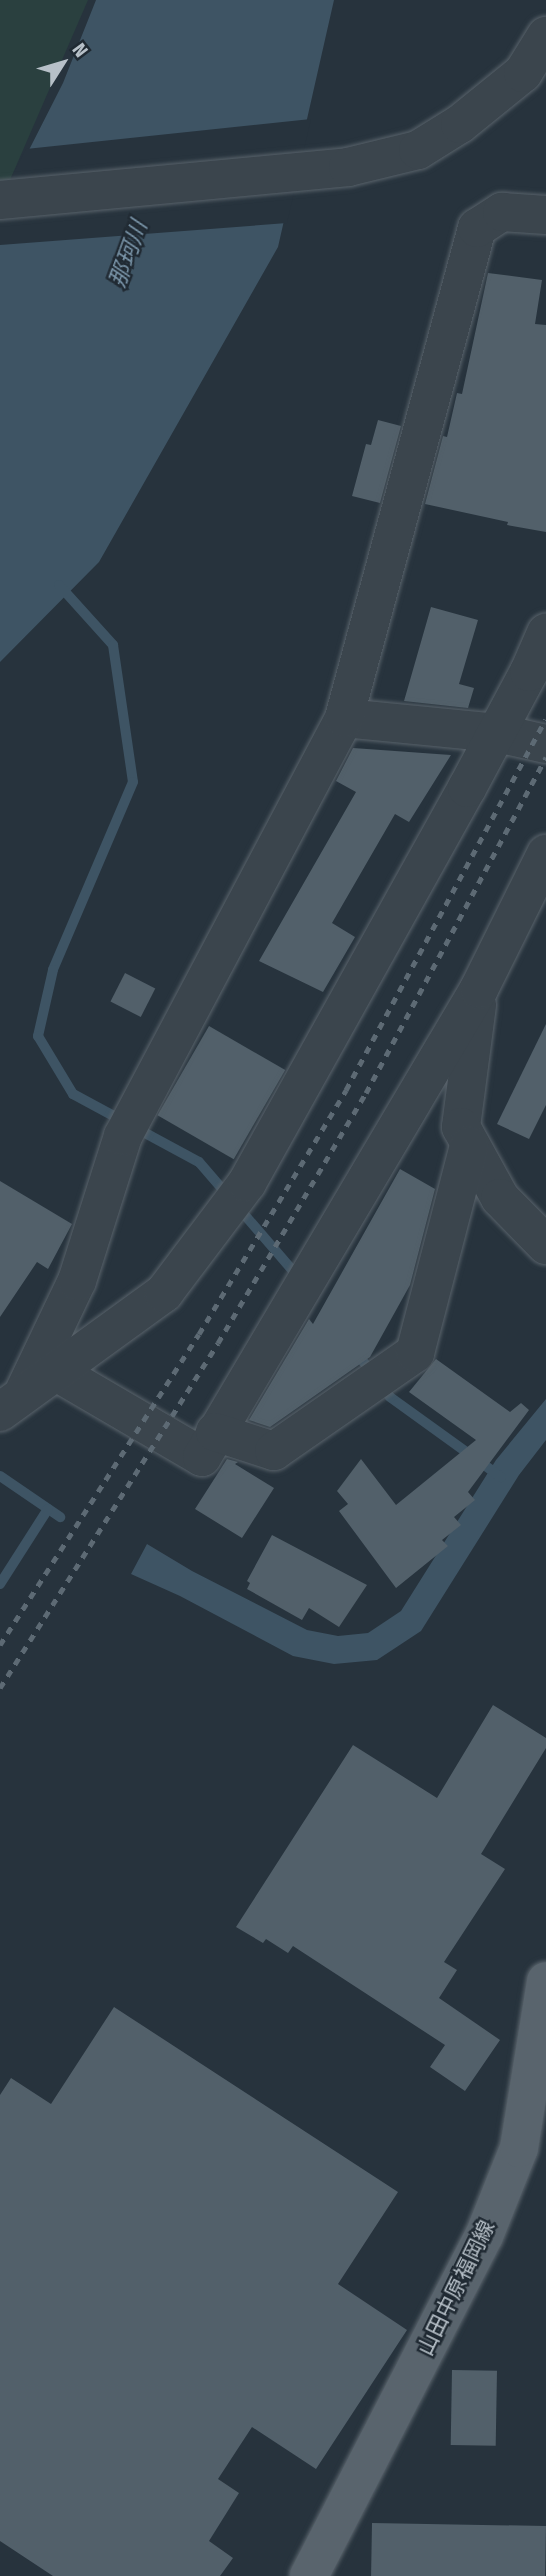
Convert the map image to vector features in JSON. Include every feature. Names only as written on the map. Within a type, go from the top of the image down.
[{"type":"main road","name":"山田中原福岡線","points":[[309,2576],[484,2236],[519,2148],[546,1981]]},
{"type":"street","points":[[0,200],[348,167],[418,150],[534,84],[546,36]]},
{"type":"street","points":[[12,1403],[77,1281],[123,1136],[344,718],[477,228],[502,212],[546,215]]},
{"type":"street","points":[[12,1403],[164,1293],[247,1183],[497,733],[530,672],[546,633]]},
{"type":"street","points":[[344,718],[497,733],[546,744]]},
{"type":"street","points":[[55,1371],[202,1457],[479,989],[546,854]]},
{"type":"street","points":[[479,989],[461,1127],[469,1146],[500,1198],[546,1245]]},
{"type":"street","points":[[215,1432],[274,1451],[415,1353],[469,1146]]},
{"type":"green space","points":[[0,0],[88,0],[0,203]]},
{"type":"water","name":"那珂川","points":[[96,0],[334,0],[278,247],[99,562],[0,662],[0,207],[63,83]]},
{"type":"water","points":[[546,1399],[546,1440],[519,1475],[421,1631],[377,1660],[334,1664],[293,1656],[180,1596],[131,1574],[147,1544],[192,1571],[307,1630],[338,1636],[368,1633],[401,1611],[496,1460]]},
{"type":"pier","points":[[311,119],[287,223],[0,245],[0,199],[26,149]]},
{"type":"building","points":[[488,273],[542,280],[535,324],[546,325],[546,532],[425,504],[443,436],[447,437],[457,393],[462,394]]},
{"type":"building","points":[[378,420],[401,426],[380,503],[352,496],[366,444],[371,445]]},
{"type":"building","points":[[431,607],[478,620],[459,684],[474,688],[468,708],[404,701]]},
{"type":"building","points":[[353,748],[451,755],[409,822],[395,814],[332,923],[355,937],[323,992],[259,961],[356,792],[336,781]]},
{"type":"building","points":[[125,973],[155,988],[141,1017],[110,1002]]},
{"type":"building","points":[[546,1024],[546,1105],[529,1139],[497,1124]]},
{"type":"building","points":[[209,1026],[285,1070],[234,1159],[158,1115]]},
{"type":"building","points":[[400,1169],[435,1189],[410,1285],[370,1357],[270,1427],[249,1420],[309,1319],[313,1324]]},
{"type":"building","points":[[0,1181],[72,1224],[48,1269],[37,1262],[0,1317]]},
{"type":"building","points":[[436,1359],[510,1412],[521,1403],[529,1410],[468,1492],[475,1500],[454,1517],[461,1525],[442,1540],[448,1546],[396,1588],[339,1511],[348,1504],[337,1491],[361,1459],[396,1505],[476,1440],[409,1392]]},
{"type":"building","points":[[227,1459],[238,1462],[235,1464],[274,1488],[242,1538],[195,1509]]},
{"type":"building","points":[[272,1535],[367,1585],[339,1627],[309,1608],[302,1620],[247,1589],[250,1583],[247,1581]]},
{"type":"building","points":[[493,1705],[546,1738],[546,1748],[481,1854],[505,1869],[444,1962],[457,1970],[439,1998],[500,2040],[465,2091],[430,2067],[445,2045],[293,1946],[288,1953],[266,1939],[263,1943],[236,1927],[353,1745],[437,1798]]},
{"type":"building","points":[[114,2007],[398,2192],[338,2284],[407,2330],[316,2469],[252,2427],[218,2479],[239,2493],[209,2541],[233,2558],[220,2576],[53,2576],[0,2541],[0,2095],[11,2078],[51,2104]]},
{"type":"building","points":[[452,2370],[497,2371],[496,2446],[451,2445]]},
{"type":"building","points":[[372,2523],[546,2526],[545,2576],[371,2576]]},
{"type":"waterway","points":[[59,585],[113,645],[133,782],[53,970],[38,1036],[73,1094],[199,1162],[299,1278]]},
{"type":"waterway","points":[[356,1352],[390,1397],[501,1477]]},
{"type":"waterway","points":[[0,1476],[60,1517]]},
{"type":"waterway","points":[[0,1584],[48,1509]]},
{"type":"railway","points":[[0,1645],[199,1334],[346,1090],[546,719]]},
{"type":"railway","points":[[0,1688],[218,1343],[366,1093],[546,757]]}]
